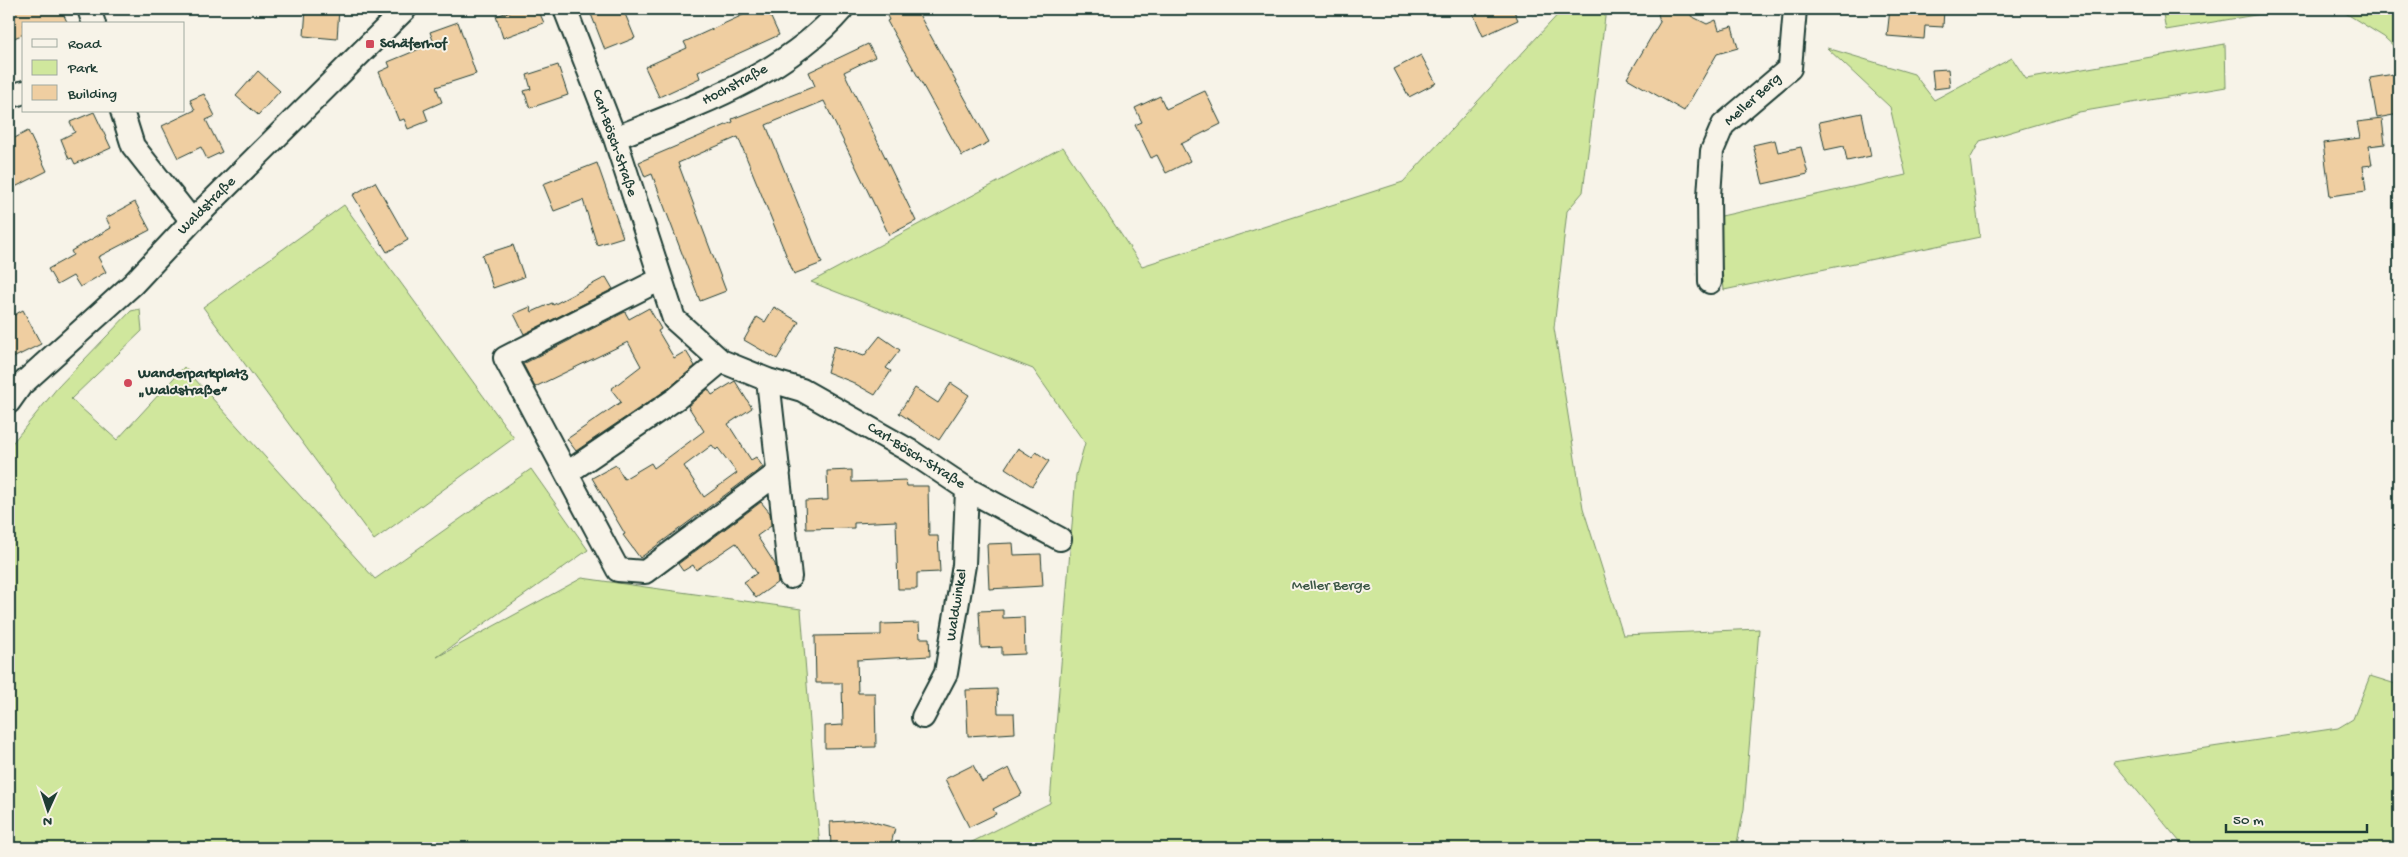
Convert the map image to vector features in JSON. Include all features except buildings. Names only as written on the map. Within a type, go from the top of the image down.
[{"type":"street","points":[[89,9],[93,22]]},
{"type":"street","name":"Waldstraße","points":[[9,402],[22,385],[133,284],[192,221],[405,9]]},
{"type":"street","name":"Carl-Bösch-Straße","points":[[565,9],[614,138],[674,319],[721,361],[768,380],[802,390],[862,423],[967,489],[1060,539]]},
{"type":"street","name":"Hochstraße","points":[[614,138],[710,100],[753,78],[823,31],[842,9]]},
{"type":"street","name":"Meller Berg","points":[[1710,282],[1709,196],[1712,151],[1723,125],[1790,68],[1795,9]]},
{"type":"street","points":[[9,98],[22,93]]},
{"type":"street","points":[[122,112],[133,146],[192,221]]},
{"type":"street","points":[[661,279],[505,358],[618,570],[645,572],[779,472]]},
{"type":"street","points":[[567,473],[677,398],[721,361]]},
{"type":"street","points":[[768,380],[790,578]]},
{"type":"street","name":"Waldwinkel","points":[[923,717],[946,673],[964,566],[967,489]]},
{"type":"green space","name":"Meller Berge","points":[[1563,9],[1606,9],[1583,192],[1567,211],[1554,328],[1583,508],[1623,635],[1759,629],[1744,809],[1736,848],[960,848],[1050,803],[1076,475],[1085,443],[1033,369],[811,282],[1063,147],[1142,266],[1403,182]]},
{"type":"green space","points":[[2162,9],[2291,9],[2166,30]]},
{"type":"green space","points":[[2339,9],[2399,9],[2399,51],[2384,37]]},
{"type":"green space","points":[[2225,44],[2226,87],[2079,112],[1980,141],[1970,159],[1980,237],[1724,290],[1717,217],[1906,175],[1890,107],[1827,48],[1914,74],[1934,100],[2012,58],[2026,79]]},
{"type":"green space","points":[[344,205],[514,438],[374,540],[203,307]]},
{"type":"green space","points":[[140,309],[142,331],[71,399],[117,440],[184,367],[375,579],[531,469],[588,550],[437,657],[582,578],[801,609],[820,848],[9,848],[9,447],[58,387],[131,311]]},
{"type":"green space","points":[[2370,676],[2399,685],[2399,848],[2185,848],[2113,762],[2338,728],[2353,719]]},
{"type":"place","name":"Schäferhof","points":[[370,44]]},
{"type":"place","name":"Wanderparkplatz „Waldstraße“","points":[[128,383]]}]
